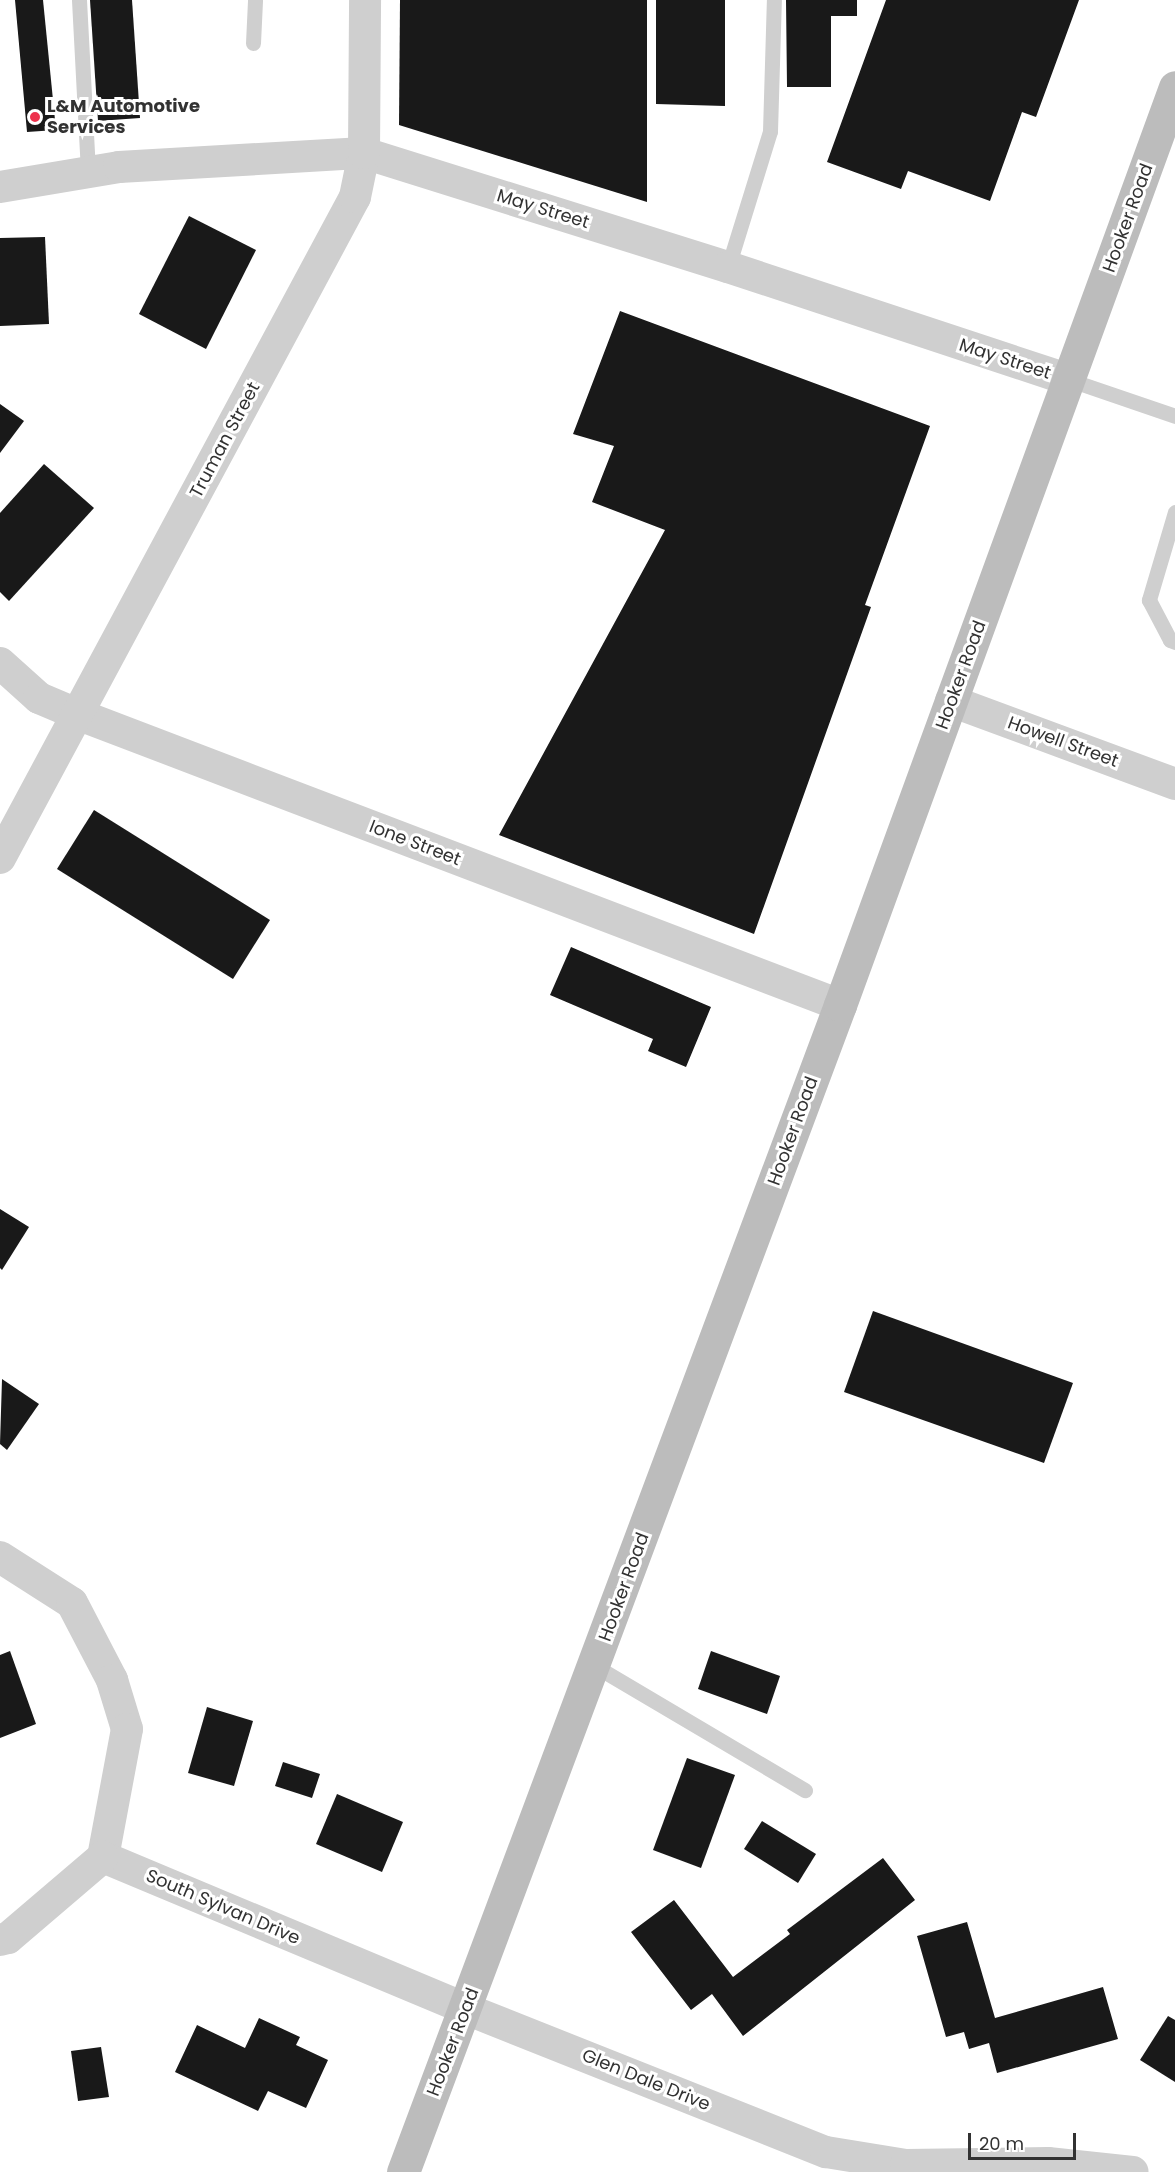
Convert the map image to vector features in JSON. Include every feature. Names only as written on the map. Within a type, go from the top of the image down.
[{"type":"main road","name":"Hooker Road","points":[[403,2172],[595,1666],[840,1005],[1070,380],[1175,87]]},
{"type":"street","name":"Truman Street","points":[[0,858],[355,197],[364,153],[364,0]]},
{"type":"street","name":"May Street","points":[[0,187],[119,167],[364,153],[728,267],[1070,380]]},
{"type":"street","name":"Ione Street","points":[[0,663],[39,698],[77,714],[840,1005]]},
{"type":"street","name":"Howell Street","points":[[951,701],[1175,784]]},
{"type":"street","points":[[0,1557],[72,1603],[112,1680],[127,1729],[103,1857],[8,1938],[0,1940]]},
{"type":"street","name":"South Sylvan Drive","points":[[103,1857],[466,2009]]},
{"type":"street","name":"Glen Dale Drive","points":[[466,2009],[824,2162],[906,2165],[1047,2163],[1133,2172]]},
{"type":"lane","points":[[79,0],[88,172]]},
{"type":"lane","points":[[253,44],[255,0]]},
{"type":"lane","points":[[728,267],[770,131],[774,0]]},
{"type":"lane","points":[[1070,380],[1175,416]]},
{"type":"lane","points":[[1175,512],[1149,600],[1170,640],[1175,642]]},
{"type":"lane","points":[[595,1666],[805,1790]]},
{"type":"building","points":[[15,0],[43,0],[56,130],[27,132]]},
{"type":"building","points":[[90,0],[132,0],[140,118],[98,121]]},
{"type":"building","points":[[400,0],[647,0],[647,202],[399,125]]},
{"type":"building","points":[[656,0],[725,0],[725,106],[656,104]]},
{"type":"building","points":[[786,0],[857,0],[857,16],[831,16],[831,87],[787,87]]},
{"type":"building","points":[[886,0],[1079,0],[1036,117],[1022,112],[990,201],[908,171],[901,189],[827,162]]},
{"type":"building","points":[[189,216],[256,250],[206,349],[139,314]]},
{"type":"building","points":[[45,237],[49,324],[0,326],[0,238]]},
{"type":"building","points":[[620,311],[930,426],[865,605],[871,607],[754,934],[499,835],[665,530],[592,502],[614,446],[573,434]]},
{"type":"building","points":[[0,404],[24,421],[0,453]]},
{"type":"building","points":[[44,464],[94,508],[9,601],[0,592],[0,513]]},
{"type":"building","points":[[94,810],[270,920],[233,979],[57,869]]},
{"type":"building","points":[[571,947],[711,1007],[686,1067],[648,1051],[653,1039],[550,995]]},
{"type":"building","points":[[0,1209],[29,1227],[2,1270],[0,1268]]},
{"type":"building","points":[[873,1311],[1073,1383],[1044,1463],[844,1392]]},
{"type":"building","points":[[2,1379],[39,1404],[7,1450],[0,1444]]},
{"type":"building","points":[[10,1651],[36,1724],[0,1738],[0,1655]]},
{"type":"building","points":[[711,1651],[780,1676],[767,1714],[698,1689]]},
{"type":"building","points":[[207,1707],[253,1721],[234,1786],[188,1773]]},
{"type":"building","points":[[687,1758],[735,1775],[701,1868],[653,1850]]},
{"type":"building","points":[[283,1762],[320,1774],[312,1798],[275,1786]]},
{"type":"building","points":[[337,1794],[403,1822],[382,1872],[316,1844]]},
{"type":"building","points":[[762,1821],[816,1854],[798,1883],[744,1849]]},
{"type":"building","points":[[883,1858],[915,1900],[743,2036],[712,1994],[691,2010],[631,1932],[674,1900],[733,1977],[790,1934],[787,1930]]},
{"type":"building","points":[[967,1922],[995,2018],[1103,1987],[1118,2039],[997,2073],[989,2043],[969,2049],[964,2032],[946,2037],[917,1936]]},
{"type":"building","points":[[1168,2016],[1175,2020],[1175,2082],[1140,2060]]},
{"type":"building","points":[[259,2018],[300,2037],[296,2045],[328,2060],[306,2108],[268,2091],[258,2111],[175,2072],[197,2025],[245,2048]]},
{"type":"building","points":[[101,2047],[109,2097],[78,2101],[71,2051]]},
{"type":"place","name":"L&M Automotive Services","points":[[35,117]]}]
